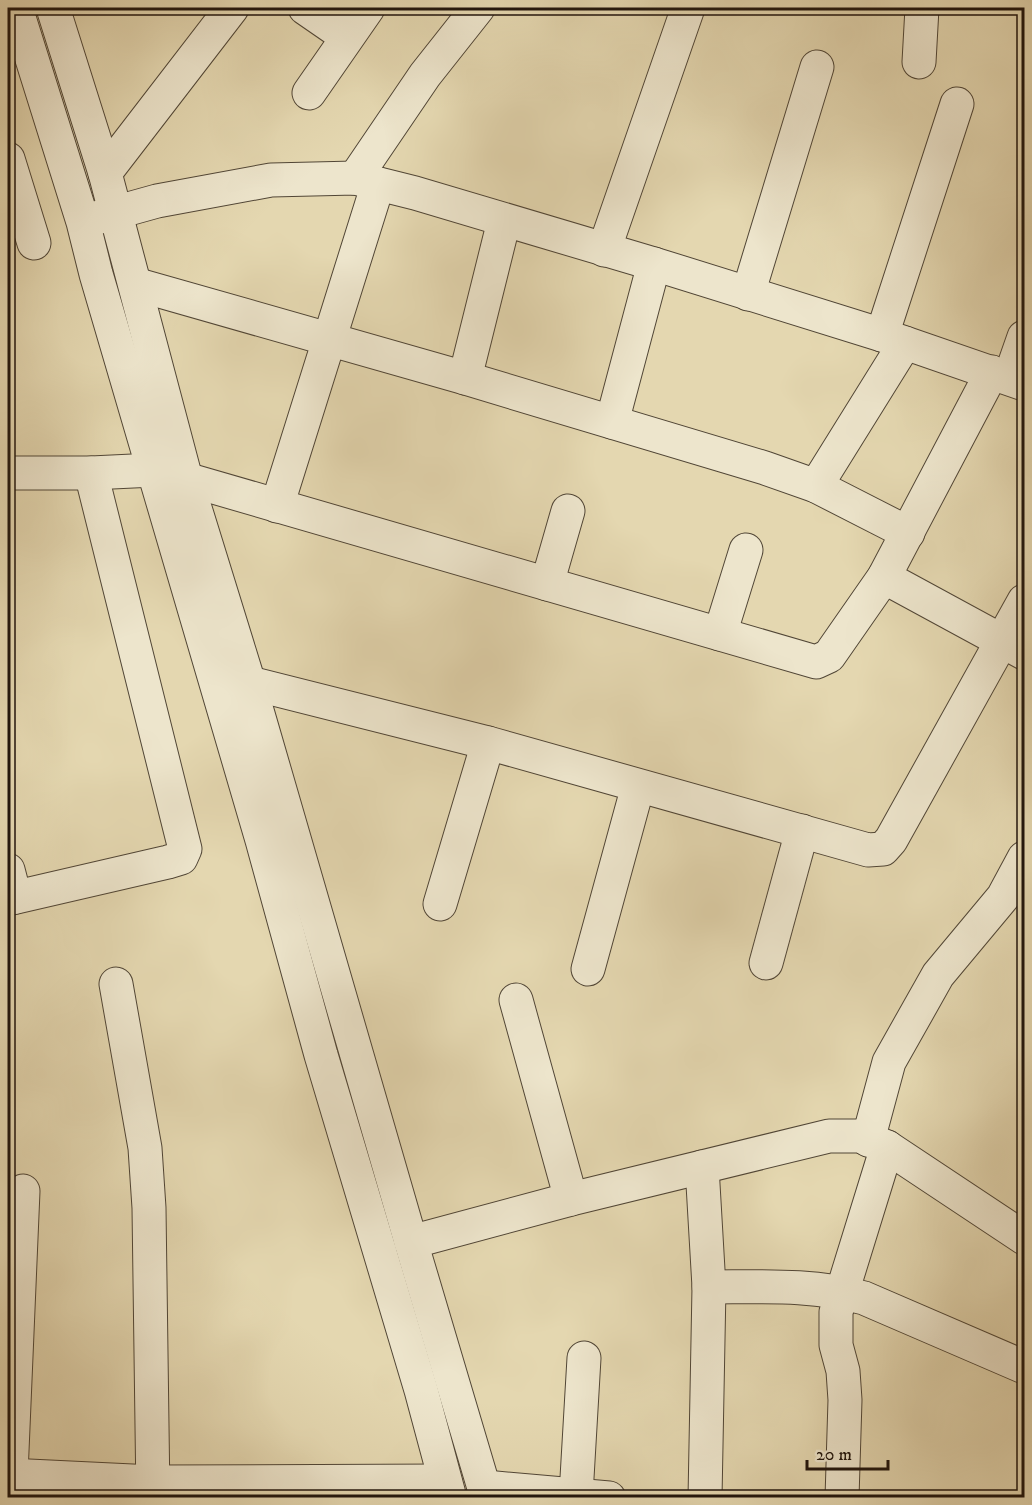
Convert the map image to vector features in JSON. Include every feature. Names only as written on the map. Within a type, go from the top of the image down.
[{"type":"street","points":[[16,8],[21,73],[83,222],[321,1055],[421,1390],[447,1489],[153,1490],[9,1483],[23,1191]]},
{"type":"street","points":[[105,173],[232,8]]},
{"type":"street","points":[[305,8],[347,37]]},
{"type":"street","points":[[309,93],[368,8]]},
{"type":"street","points":[[277,506],[329,339],[367,181],[425,75],[478,8]]},
{"type":"street","points":[[604,250],[688,8]]},
{"type":"street","points":[[919,62],[922,8]]},
{"type":"street","points":[[55,10],[116,212],[186,479],[249,683],[486,1492],[609,1497]]},
{"type":"street","points":[[748,294],[817,67]]},
{"type":"street","points":[[816,486],[894,339],[957,104]]},
{"type":"street","points":[[8,159],[34,243]]},
{"type":"street","points":[[83,222],[156,201],[271,180],[367,181],[654,264],[894,339],[1009,378]]},
{"type":"street","points":[[465,378],[504,221]]},
{"type":"street","points":[[612,422],[654,264]]},
{"type":"street","points":[[135,284],[465,378],[765,468],[816,486],[908,533]]},
{"type":"street","points":[[186,479],[816,662],[829,656],[885,576],[908,533],[1009,378],[1024,337]]},
{"type":"street","points":[[8,473],[154,470]]},
{"type":"street","points":[[10,889],[168,862],[181,858],[185,849],[91,473]]},
{"type":"street","points":[[547,584],[568,511]]},
{"type":"street","points":[[720,634],[746,550]]},
{"type":"street","points":[[885,576],[1014,646]]},
{"type":"street","points":[[214,674],[488,743],[868,850],[883,849],[891,840],[1014,646],[1024,601]]},
{"type":"street","points":[[440,904],[488,743]]},
{"type":"street","points":[[588,969],[638,786]]},
{"type":"street","points":[[766,963],[802,831]]},
{"type":"street","points":[[842,1497],[845,1400],[843,1371],[836,1345],[836,1312],[877,1143],[889,1062],[938,975],[1003,897],[1024,858]]},
{"type":"street","points":[[116,984],[145,1148],[149,1208],[153,1490]]},
{"type":"street","points":[[516,1000],[571,1199]]},
{"type":"street","points":[[411,1242],[571,1199],[829,1136],[860,1137],[877,1143],[1024,1238]]},
{"type":"street","points":[[702,1167],[709,1287],[705,1497]]},
{"type":"street","points":[[709,1287],[815,1288],[842,1292],[864,1298],[1024,1367]]},
{"type":"street","points":[[576,1495],[584,1358]]}]
